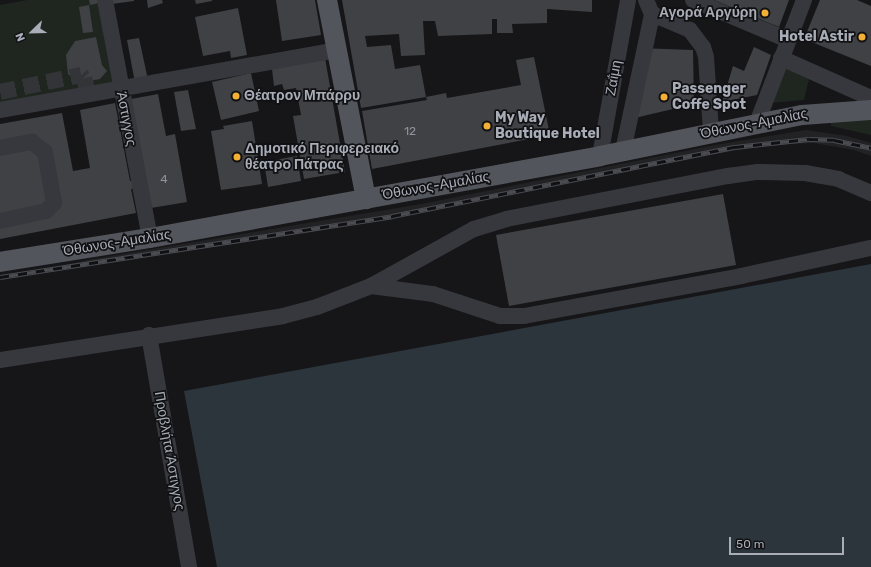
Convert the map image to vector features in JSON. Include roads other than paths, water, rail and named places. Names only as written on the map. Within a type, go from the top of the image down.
[{"type":"main road","points":[[327,0],[366,199]]},
{"type":"main road","name":"Όθωνος-Αμαλίας","points":[[0,262],[150,238],[366,199],[600,156],[757,123],[825,112],[871,110]]},
{"type":"street","name":"Άστιγγος","points":[[104,0],[150,238]]},
{"type":"street","name":"Ζαΐμη","points":[[600,156],[628,0]]},
{"type":"street","points":[[693,0],[788,40]]},
{"type":"street","points":[[757,123],[804,0]]},
{"type":"street","points":[[629,150],[653,10],[690,30],[703,46],[706,57],[711,132]]},
{"type":"street","points":[[0,110],[88,92],[120,88],[337,50]]},
{"type":"street","points":[[781,58],[871,98]]},
{"type":"street","points":[[0,148],[32,142],[45,152],[54,203],[46,211],[0,221]]},
{"type":"street","points":[[0,360],[149,335],[283,316],[317,307],[371,286],[454,238],[506,219],[728,176],[758,172],[804,173],[845,181],[871,193]]},
{"type":"street","points":[[371,286],[433,294],[500,316],[524,316],[740,276],[871,248]]},
{"type":"street","name":"Προβλήτα Άστιγγος","points":[[149,335],[189,567]]},
{"type":"tunnel","points":[[0,92],[81,75],[84,78],[87,89]]},
{"type":"railway","points":[[0,277],[392,216],[735,147],[809,139],[834,140],[871,148]]},
{"type":"place","name":"Αγορά Αργύρη","points":[[765,13]]},
{"type":"place","name":"Hotel Astir","points":[[862,37]]},
{"type":"place","name":"Θέατρον Μπάρρυ","points":[[236,96]]},
{"type":"place","name":"Passenger Coffe Spot","points":[[664,97]]},
{"type":"place","name":"My Way Boutique Hotel","points":[[487,126]]},
{"type":"place","name":"Δημοτικό Περιφερειακό θέατρο Πάτρας","points":[[237,157]]}]
